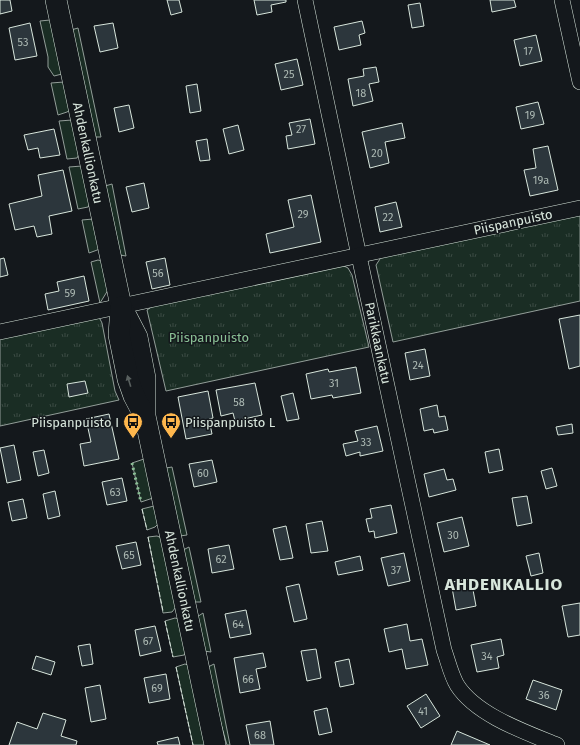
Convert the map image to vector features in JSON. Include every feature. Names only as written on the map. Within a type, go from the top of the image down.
[{"type":"street","name":"Ahdenkallionkatu","points":[[56,0],[121,306],[119,335],[128,379],[134,396],[145,416],[215,745]]},
{"type":"street","name":"Parikkaankatu","points":[[305,0],[444,650],[456,684],[481,710],[527,733],[557,745]]},
{"type":"street","points":[[562,0],[580,82]]},
{"type":"street","name":"Piispanpuisto","points":[[0,332],[580,208]]},
{"type":"green space","points":[[50,20],[62,74],[54,76],[48,67],[48,57],[40,21]]},
{"type":"green space","points":[[78,28],[101,137],[94,137],[71,30]]},
{"type":"green space","points":[[64,82],[70,110],[58,115],[51,83]]},
{"type":"green space","points":[[72,120],[79,154],[77,158],[67,159],[59,121]]},
{"type":"green space","points":[[82,166],[90,204],[88,207],[78,209],[69,167]]},
{"type":"green space","points":[[112,184],[126,256],[120,255],[105,186]]},
{"type":"green space","points":[[580,215],[580,301],[393,342],[376,265],[382,256]]},
{"type":"green space","points":[[93,219],[100,249],[89,253],[82,220]]},
{"type":"green space","points":[[98,260],[102,261],[108,290],[100,303],[91,262]]},
{"type":"green space","name":"Piispanpuisto","points":[[342,265],[348,268],[352,275],[369,347],[166,391],[147,310],[153,306]]},
{"type":"green space","points":[[97,317],[102,323],[115,391],[119,400],[0,426],[0,338]]},
{"type":"green space","points":[[144,459],[153,498],[141,502],[132,463]]},
{"type":"green space","points":[[172,467],[187,535],[180,536],[166,468]]},
{"type":"green space","points":[[154,506],[158,524],[147,530],[142,509]]},
{"type":"green space","points":[[157,536],[162,538],[176,607],[172,612],[163,613],[148,537]]},
{"type":"green space","points":[[189,547],[201,602],[194,602],[183,550]]},
{"type":"green space","points":[[203,613],[211,652],[204,651],[197,617]]},
{"type":"green space","points":[[175,618],[179,619],[186,652],[184,655],[173,657],[165,621]]},
{"type":"green space","points":[[185,664],[188,665],[205,745],[193,745],[176,667]]},
{"type":"green space","points":[[214,664],[230,745],[227,745],[219,717],[208,667]]},
{"type":"building","points":[[0,0],[10,0],[12,11],[0,14]]},
{"type":"building","points":[[167,0],[179,0],[182,12],[171,15]]},
{"type":"building","points":[[254,0],[286,0],[286,2],[271,5],[272,12],[257,15]]},
{"type":"building","points":[[490,0],[514,0],[516,7],[492,12]]},
{"type":"building","points":[[420,3],[424,26],[412,28],[408,5]]},
{"type":"building","points":[[362,21],[365,33],[359,35],[361,45],[339,50],[334,27]]},
{"type":"building","points":[[30,23],[37,56],[15,60],[9,28]]},
{"type":"building","points":[[113,23],[118,48],[100,52],[94,26]]},
{"type":"building","points":[[536,35],[542,61],[520,66],[514,40]]},
{"type":"building","points":[[297,59],[303,85],[281,90],[275,64]]},
{"type":"building","points":[[376,67],[379,82],[369,84],[373,101],[353,106],[348,79],[364,76],[363,69]]},
{"type":"building","points":[[197,84],[201,111],[190,113],[186,86]]},
{"type":"building","points":[[538,102],[544,124],[521,129],[516,107]]},
{"type":"building","points":[[129,105],[134,128],[119,132],[114,108]]},
{"type":"building","points":[[310,119],[315,144],[288,149],[286,136],[292,135],[289,123]]},
{"type":"building","points":[[402,123],[405,138],[385,142],[389,163],[370,168],[362,132]]},
{"type":"building","points":[[238,125],[244,150],[229,154],[223,129]]},
{"type":"building","points":[[54,129],[60,155],[40,158],[38,148],[28,150],[24,135]]},
{"type":"building","points":[[207,139],[210,160],[200,161],[196,141]]},
{"type":"building","points":[[548,146],[558,190],[530,196],[524,170],[536,168],[533,149]]},
{"type":"building","points":[[63,170],[72,211],[49,216],[52,234],[37,237],[34,226],[15,230],[9,204],[42,196],[38,175]]},
{"type":"building","points":[[144,183],[149,208],[132,212],[126,187]]},
{"type":"building","points":[[311,195],[321,242],[270,253],[266,234],[294,227],[288,200]]},
{"type":"building","points":[[396,202],[402,227],[380,232],[375,207]]},
{"type":"building","points":[[4,258],[8,275],[0,277],[0,259]]},
{"type":"building","points":[[165,258],[170,285],[152,289],[146,262]]},
{"type":"building","points":[[84,276],[89,301],[48,310],[45,294],[59,291],[57,282]]},
{"type":"building","points":[[580,315],[580,366],[569,369],[559,319]]},
{"type":"building","points":[[425,349],[430,376],[410,380],[405,353]]},
{"type":"building","points":[[356,367],[361,393],[333,398],[332,395],[311,399],[306,374],[328,369],[329,372]]},
{"type":"building","points":[[85,381],[88,393],[69,397],[67,384]]},
{"type":"building","points":[[255,383],[262,415],[235,421],[233,413],[221,416],[216,390]]},
{"type":"building","points":[[208,391],[213,418],[209,419],[212,434],[186,439],[178,397]]},
{"type":"building","points":[[293,393],[299,419],[287,421],[281,396]]},
{"type":"building","points":[[437,405],[439,417],[445,416],[448,430],[434,433],[433,429],[424,431],[420,409]]},
{"type":"building","points":[[109,414],[119,459],[84,466],[80,444],[91,442],[86,419]]},
{"type":"building","points":[[572,424],[573,433],[558,435],[556,427]]},
{"type":"building","points":[[377,426],[383,451],[360,456],[360,452],[346,456],[343,444],[358,441],[355,431]]},
{"type":"building","points":[[14,445],[21,480],[7,483],[0,448]]},
{"type":"building","points":[[499,449],[503,470],[489,473],[485,452]]},
{"type":"building","points":[[44,450],[49,473],[38,476],[33,452]]},
{"type":"building","points":[[212,460],[217,482],[194,487],[189,464]]},
{"type":"building","points":[[552,468],[557,486],[546,489],[541,471]]},
{"type":"building","points":[[444,469],[447,480],[453,479],[456,490],[429,497],[424,474]]},
{"type":"building","points":[[122,478],[127,501],[107,505],[102,482]]},
{"type":"building","points":[[55,491],[60,516],[48,519],[43,494]]},
{"type":"building","points":[[527,496],[532,523],[517,526],[512,498]]},
{"type":"building","points":[[23,499],[27,518],[12,521],[8,502]]},
{"type":"building","points":[[391,505],[397,533],[375,538],[374,531],[369,532],[366,519],[372,518],[370,509]]},
{"type":"building","points":[[462,517],[469,546],[444,552],[437,523]]},
{"type":"building","points":[[322,521],[328,551],[311,553],[306,524]]},
{"type":"building","points":[[286,526],[293,558],[280,560],[273,529]]},
{"type":"building","points":[[136,542],[141,565],[122,569],[116,546]]},
{"type":"building","points":[[229,545],[234,569],[212,573],[208,549]]},
{"type":"building","points":[[404,553],[410,581],[388,586],[381,558]]},
{"type":"building","points":[[539,553],[543,573],[531,576],[526,556]]},
{"type":"building","points":[[360,556],[363,570],[338,575],[335,562]]},
{"type":"building","points":[[471,579],[476,606],[456,610],[451,582]]},
{"type":"building","points":[[299,584],[307,619],[294,622],[286,587]]},
{"type":"building","points":[[580,603],[580,635],[568,637],[562,606]]},
{"type":"building","points":[[246,610],[251,634],[230,638],[225,614]]},
{"type":"building","points":[[407,624],[410,641],[422,639],[428,665],[406,669],[402,649],[389,652],[384,629]]},
{"type":"building","points":[[155,626],[161,651],[140,656],[135,630]]},
{"type":"building","points":[[501,639],[504,655],[497,657],[499,668],[477,672],[471,645]]},
{"type":"building","points":[[90,644],[93,664],[82,666],[78,646]]},
{"type":"building","points":[[316,649],[321,678],[307,681],[301,651]]},
{"type":"building","points":[[263,653],[266,667],[256,669],[260,689],[240,693],[234,658]]},
{"type":"building","points":[[36,656],[55,662],[51,675],[32,669]]},
{"type":"building","points":[[349,659],[354,684],[340,687],[335,662]]},
{"type":"building","points":[[166,674],[170,699],[149,703],[144,678]]},
{"type":"building","points":[[533,680],[562,690],[556,710],[526,699]]},
{"type":"building","points":[[100,685],[106,719],[91,722],[85,688]]},
{"type":"building","points":[[426,694],[440,716],[421,728],[407,706]]},
{"type":"building","points":[[327,708],[332,732],[319,735],[314,711]]},
{"type":"building","points":[[43,713],[66,720],[61,736],[77,741],[76,745],[9,745],[17,722],[37,729]]},
{"type":"building","points":[[270,721],[274,745],[250,745],[246,725]]},
{"type":"building","points":[[457,731],[490,745],[451,745]]},
{"type":"building","points":[[178,737],[180,745],[158,745],[157,742]]},
{"type":"hedge","points":[[132,463],[141,502]]},
{"type":"fence","points":[[142,509],[147,530]]},
{"type":"fence","points":[[148,537],[163,611]]},
{"type":"fence","points":[[165,621],[173,657]]},
{"type":"fence","points":[[176,667],[193,745]]},
{"type":"place","name":"Piispanpuisto I","points":[[133,439]]},
{"type":"place","name":"Piispanpuisto L","points":[[171,439]]},
{"type":"district","name":"AHDENKALLIO","points":[[504,584]]}]
